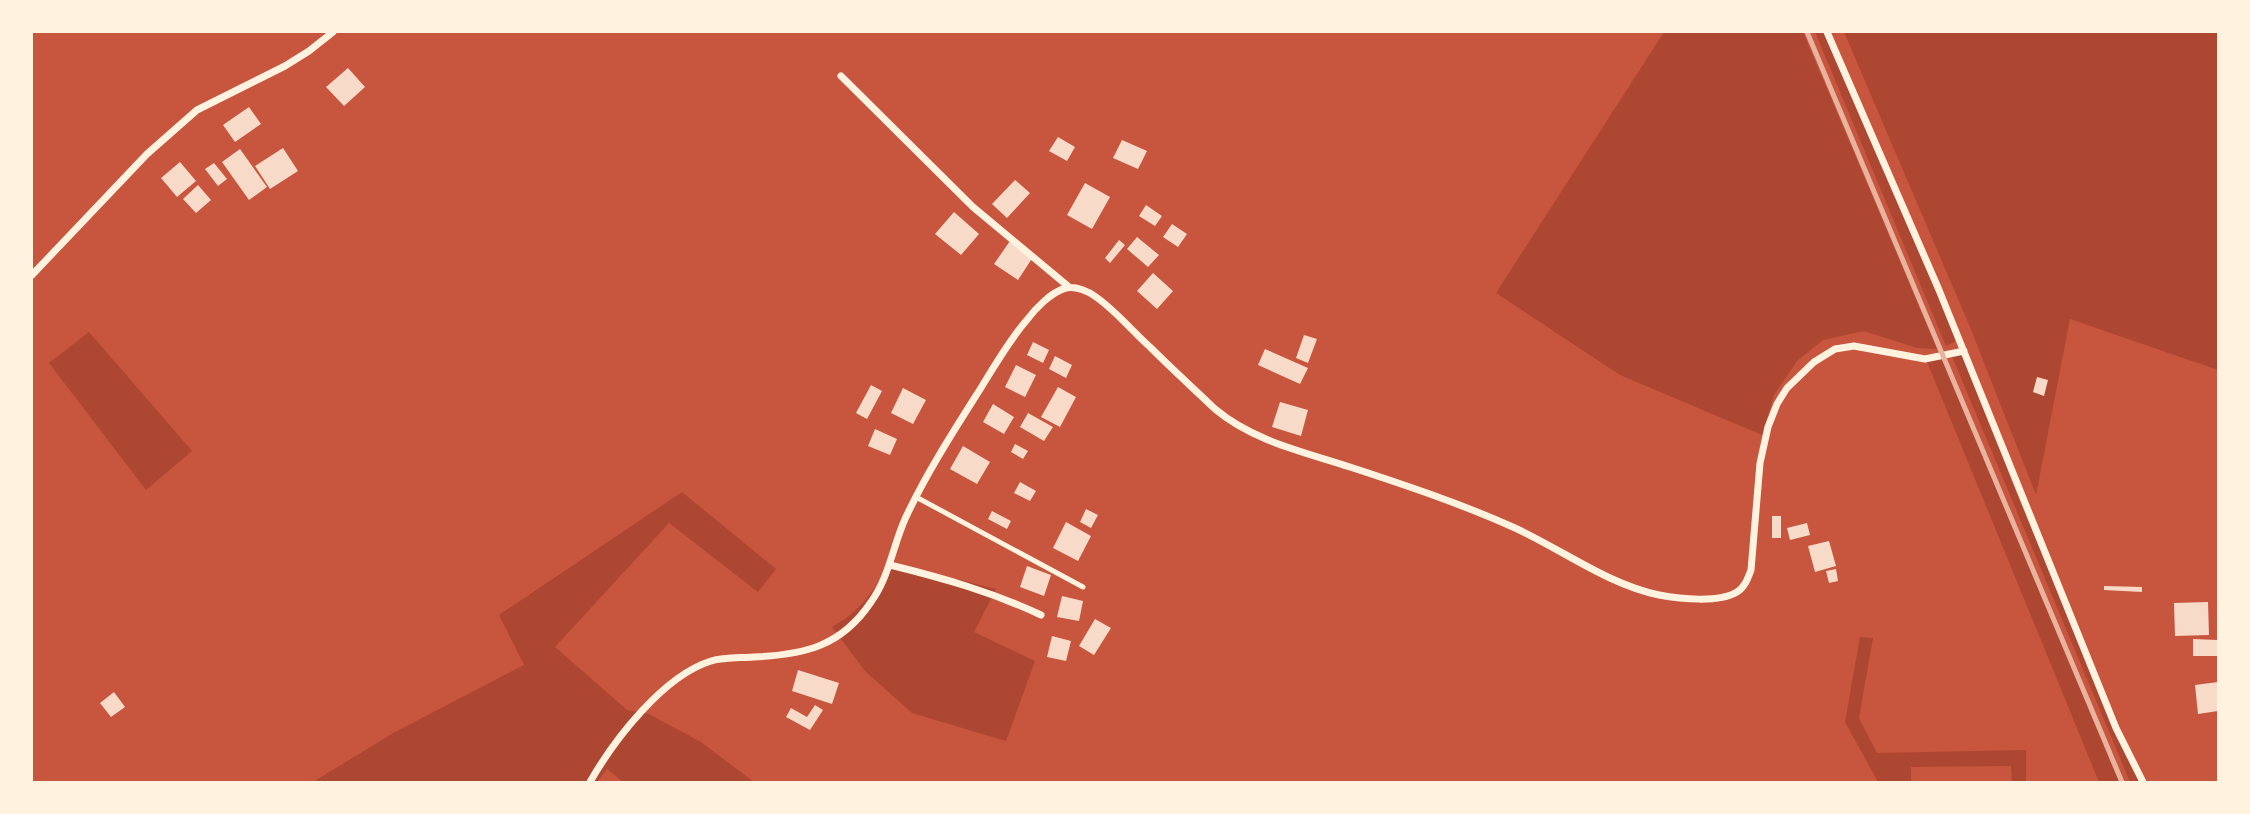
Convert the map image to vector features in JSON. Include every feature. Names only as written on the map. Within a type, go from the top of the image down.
[{"type":"street","points":[[32,275],[138,162],[197,110],[285,66],[333,32]]},
{"type":"street","points":[[1827,32],[1964,351],[2116,728],[2143,782]]},
{"type":"street","points":[[841,76],[973,207],[1069,287],[1085,290],[1102,301],[1229,422],[1268,440],[1409,487],[1514,528],[1635,588],[1657,594],[1683,598],[1725,597],[1736,593],[1748,579],[1760,463],[1768,427],[1787,388],[1814,362],[1835,349],[1854,346],[1924,359],[1964,351]]},
{"type":"street","points":[[590,782],[646,707],[677,679],[711,661],[731,657],[778,656],[804,652],[824,645],[862,614],[873,601],[890,565],[904,521],[916,497],[965,414],[1019,330],[1048,299],[1069,287]]},
{"type":"street","points":[[890,565],[1000,596],[1041,615]]},
{"type":"lane","points":[[916,497],[1083,587]]},
{"type":"shaded area","points":[[1664,32],[1803,32],[1937,349],[1917,348],[1864,331],[1823,340],[1797,361],[1774,395],[1762,435],[1620,375],[1496,293]]},
{"type":"shaded area","points":[[1815,32],[1828,32],[1953,320],[1956,341],[1946,346]]},
{"type":"shaded area","points":[[1844,32],[2218,32],[2218,370],[2070,319],[2036,495],[1970,327]]},
{"type":"shaded area","points":[[89,332],[192,451],[146,490],[49,363]]},
{"type":"shaded area","points":[[1951,354],[1967,358],[2014,487],[2126,753],[2141,782],[2130,782]]},
{"type":"shaded area","points":[[1925,357],[1941,357],[2119,782],[2099,782]]},
{"type":"shaded area","points":[[682,492],[776,569],[758,592],[669,523],[555,647],[627,710],[649,714],[701,742],[754,782],[623,782],[607,769],[597,782],[313,782],[395,732],[524,665],[499,615]]},
{"type":"shaded area","points":[[888,562],[996,589],[974,632],[1035,661],[1006,741],[912,713],[865,671],[832,627],[866,600]]},
{"type":"shaded area","points":[[1860,637],[1873,638],[1859,718],[1877,753],[2026,750],[2026,782],[2012,782],[2011,766],[1911,767],[1911,782],[1878,782],[1845,722]]},
{"type":"building","points":[[348,68],[365,87],[344,106],[326,87]]},
{"type":"building","points":[[249,107],[261,124],[235,142],[223,125]]},
{"type":"building","points":[[1058,137],[1075,147],[1067,161],[1049,151]]},
{"type":"building","points":[[1122,140],[1147,151],[1138,169],[1113,158]]},
{"type":"building","points":[[283,148],[298,171],[270,189],[255,166]]},
{"type":"building","points":[[240,149],[267,187],[249,200],[222,162]]},
{"type":"building","points":[[180,162],[196,181],[177,197],[161,178]]},
{"type":"building","points":[[214,163],[227,179],[218,186],[205,169]]},
{"type":"building","points":[[1015,180],[1030,193],[1007,218],[992,204]]},
{"type":"building","points":[[1085,183],[1110,197],[1092,229],[1067,215]]},
{"type":"building","points":[[198,185],[211,200],[196,213],[183,199]]},
{"type":"building","points":[[1146,205],[1162,216],[1155,226],[1139,216]]},
{"type":"building","points":[[954,212],[979,234],[961,255],[935,234]]},
{"type":"building","points":[[1172,224],[1187,234],[1178,247],[1163,237]]},
{"type":"building","points":[[1137,237],[1159,255],[1148,267],[1127,249]]},
{"type":"building","points":[[1119,240],[1125,245],[1110,263],[1105,258]]},
{"type":"building","points":[[1010,241],[1033,257],[1018,280],[994,264]]},
{"type":"building","points":[[1153,273],[1173,291],[1157,309],[1137,291]]},
{"type":"building","points":[[1304,335],[1317,339],[1308,363],[1296,358]]},
{"type":"building","points":[[1033,342],[1049,350],[1043,363],[1027,355]]},
{"type":"building","points":[[1265,349],[1308,368],[1300,384],[1258,365]]},
{"type":"building","points":[[1055,356],[1072,365],[1066,378],[1049,369]]},
{"type":"building","points":[[1016,365],[1036,375],[1025,397],[1005,387]]},
{"type":"building","points":[[2037,377],[2048,380],[2044,396],[2033,392]]},
{"type":"building","points":[[871,385],[882,391],[867,419],[856,413]]},
{"type":"building","points":[[1058,387],[1076,397],[1060,427],[1041,417]]},
{"type":"building","points":[[903,388],[926,400],[913,424],[891,413]]},
{"type":"building","points":[[1280,402],[1308,410],[1301,436],[1272,427]]},
{"type":"building","points":[[993,404],[1014,417],[1004,434],[983,422]]},
{"type":"building","points":[[1028,413],[1053,427],[1044,441],[1020,427]]},
{"type":"building","points":[[875,429],[897,439],[890,455],[868,446]]},
{"type":"building","points":[[1015,444],[1028,451],[1023,459],[1011,452]]},
{"type":"building","points":[[963,446],[990,462],[977,484],[950,469]]},
{"type":"building","points":[[1020,482],[1036,491],[1030,501],[1014,493]]},
{"type":"building","points":[[1086,509],[1098,515],[1091,528],[1080,522]]},
{"type":"building","points":[[992,511],[1011,521],[1007,529],[988,519]]},
{"type":"building","points":[[1772,516],[1781,516],[1781,538],[1772,538]]},
{"type":"building","points":[[1066,522],[1091,536],[1078,561],[1053,548]]},
{"type":"building","points":[[1807,523],[1810,535],[1790,540],[1787,528]]},
{"type":"building","points":[[1829,541],[1836,566],[1815,572],[1808,546]]},
{"type":"building","points":[[1027,566],[1051,575],[1044,596],[1020,587]]},
{"type":"building","points":[[1836,569],[1838,581],[1829,583],[1826,571]]},
{"type":"building","points":[[2104,586],[2142,587],[2142,592],[2104,590]]},
{"type":"building","points":[[1062,596],[1083,601],[1079,621],[1057,617]]},
{"type":"building","points":[[2208,602],[2209,635],[2175,636],[2174,603]]},
{"type":"building","points":[[1095,619],[1111,628],[1094,655],[1079,646]]},
{"type":"building","points":[[1052,636],[1071,641],[1066,661],[1047,657]]},
{"type":"building","points":[[2193,639],[2218,640],[2218,656],[2193,656]]},
{"type":"building","points":[[798,670],[839,683],[832,704],[792,691]]},
{"type":"building","points":[[2218,682],[2218,711],[2198,714],[2195,685]]},
{"type":"building","points":[[114,692],[125,707],[111,717],[100,703]]},
{"type":"building","points":[[815,705],[823,710],[810,730],[786,717],[791,708],[807,717]]},
{"type":"railway","points":[[1807,32],[2122,782]]}]
